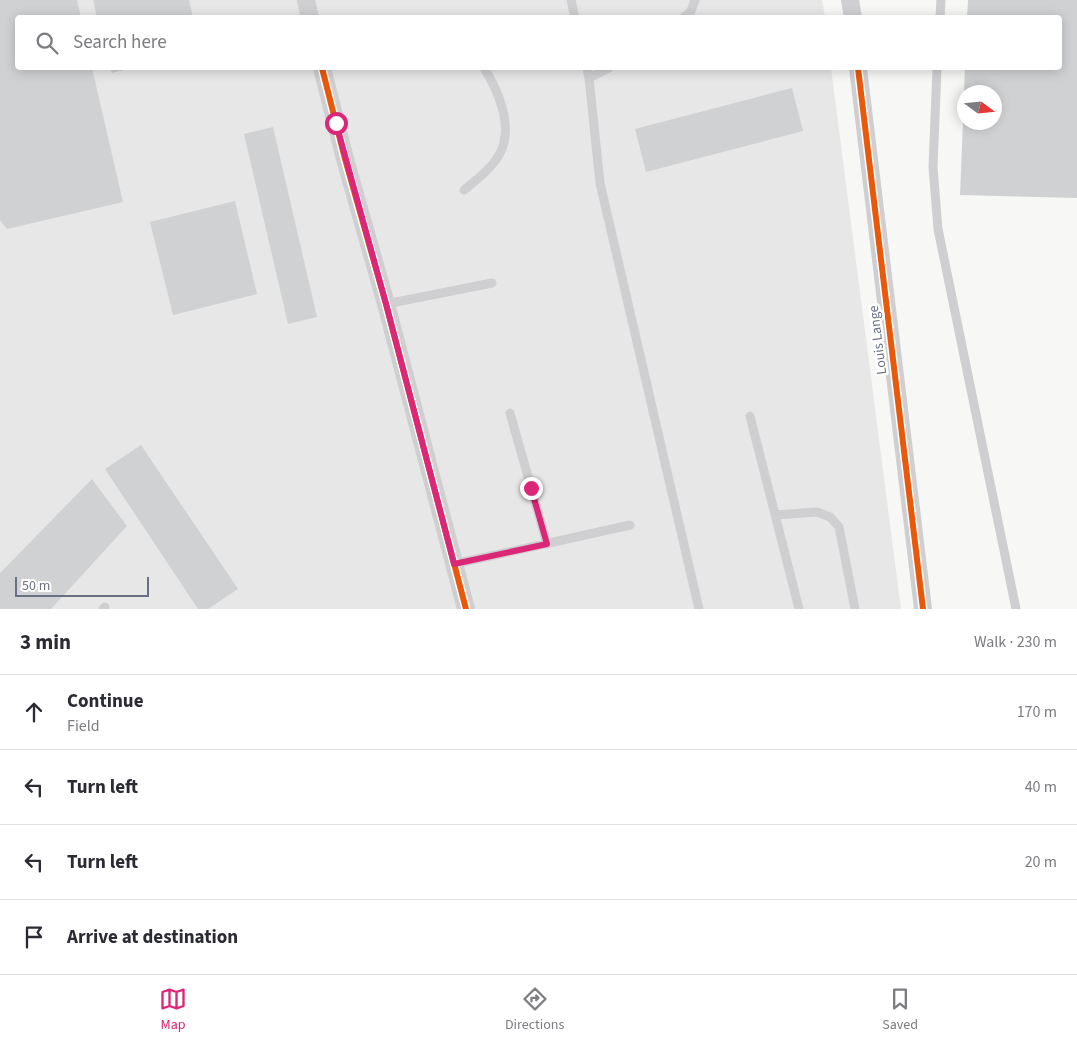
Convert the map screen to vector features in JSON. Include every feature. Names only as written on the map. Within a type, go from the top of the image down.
[{"type":"street","points":[[306,0],[309,15]]},
{"type":"street","points":[[850,0],[852,15]]},
{"type":"street","points":[[323,70],[466,609]]},
{"type":"street","name":"Louis Lange","points":[[858,70],[923,609]]},
{"type":"lane","points":[[571,0],[574,15]]},
{"type":"lane","points":[[686,15],[691,11],[695,0]]},
{"type":"lane","points":[[940,15],[941,0]]},
{"type":"lane","points":[[464,190],[492,164],[501,153],[505,140],[506,128],[500,102],[492,81],[485,70]]},
{"type":"lane","points":[[587,70],[600,183],[700,609]]},
{"type":"lane","points":[[589,78],[605,70]]},
{"type":"lane","points":[[937,70],[933,167],[938,229],[1016,609]]},
{"type":"lane","points":[[386,304],[492,283]]},
{"type":"lane","points":[[510,413],[547,544]]},
{"type":"lane","points":[[750,416],[799,609]]},
{"type":"lane","points":[[775,515],[816,512],[830,517],[840,527],[855,609]]},
{"type":"lane","points":[[454,564],[630,525]]},
{"type":"shaded area","points":[[0,0],[822,0],[825,15],[15,15],[15,70],[831,70],[901,609],[0,609]]},
{"type":"building","points":[[0,0],[77,0],[80,15],[15,15],[15,70],[92,70],[123,202],[7,229],[0,220]]},
{"type":"building","points":[[93,0],[189,0],[192,15],[96,15]]},
{"type":"building","points":[[968,0],[1077,0],[1077,198],[960,195],[963,130],[1002,130],[1002,85],[964,85],[965,70],[1062,70],[1062,15],[967,15]]},
{"type":"building","points":[[111,70],[124,70],[112,73]]},
{"type":"building","points":[[792,88],[803,131],[646,172],[635,129]]},
{"type":"building","points":[[273,127],[317,317],[288,324],[244,134]]},
{"type":"building","points":[[235,201],[257,294],[173,315],[150,222]]},
{"type":"building","points":[[141,445],[238,589],[208,609],[198,609],[105,469]]},
{"type":"building","points":[[92,479],[127,526],[51,609],[0,609],[0,573]]},
{"type":"cycle path","points":[[323,70],[466,609]]},
{"type":"cycle path","points":[[858,70],[923,609]]},
{"type":"route","points":[[336,123],[386,304],[454,564],[547,544],[531,488]]}]
